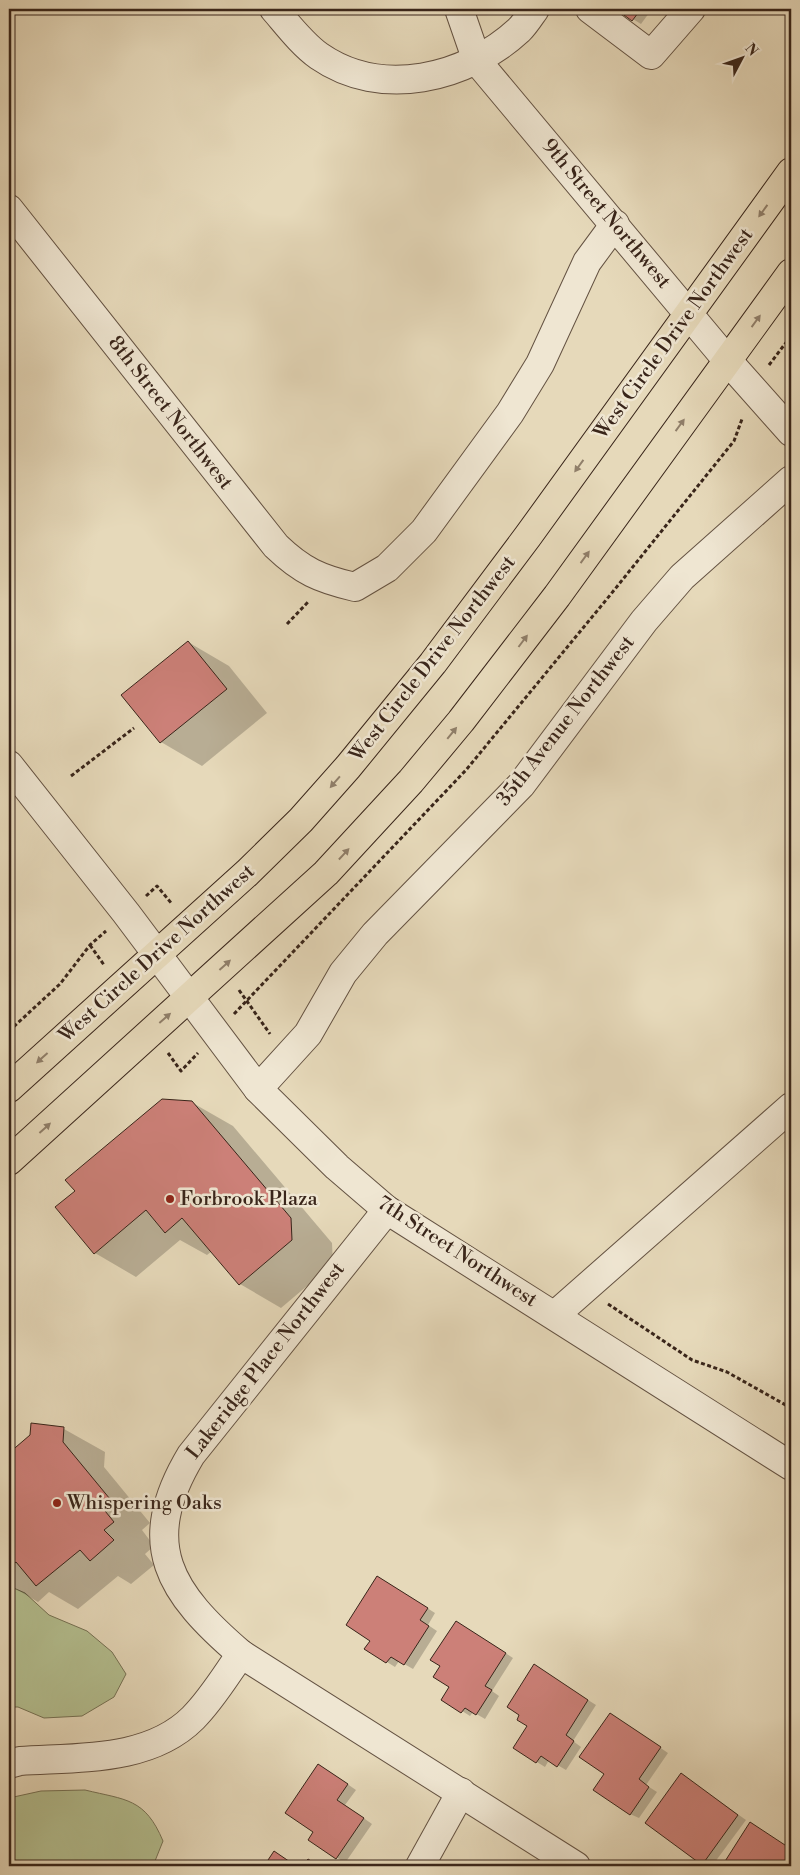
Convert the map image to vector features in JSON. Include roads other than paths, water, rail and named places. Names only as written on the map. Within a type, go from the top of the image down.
[{"type":"main road","name":"West Circle Drive Northwest","points":[[9,1088],[288,834],[378,732],[534,528],[791,172]]},
{"type":"main road","points":[[9,1160],[326,873],[434,754],[557,596],[791,273]]},
{"type":"street","points":[[274,9],[318,55],[336,66],[373,78],[406,80],[441,73],[477,61],[519,30],[535,9]]},
{"type":"street","name":"9th Street Northwest","points":[[459,9],[477,61],[753,390],[791,432]]},
{"type":"street","points":[[605,14],[651,55],[691,9]]},
{"type":"street","name":"8th Street Northwest","points":[[9,209],[276,546],[292,562],[323,580],[355,587],[387,568],[424,531],[510,413],[537,371],[587,262],[615,224]]},
{"type":"street","name":"35th Avenue Northwest","points":[[258,1088],[308,1034],[343,973],[375,934],[521,785],[657,606],[682,577],[791,480]]},
{"type":"street","name":"7th Street Northwest","points":[[9,765],[258,1088],[337,1167],[387,1210],[791,1466]]},
{"type":"street","points":[[555,1315],[791,1107]]},
{"type":"street","name":"Lakeridge Place Northwest","points":[[387,1210],[199,1442],[181,1471],[169,1499],[164,1535],[166,1562],[174,1580],[208,1626],[241,1654],[462,1792],[576,1866]]},
{"type":"street","points":[[9,1764],[20,1761],[116,1754],[160,1742],[171,1736],[194,1717],[241,1654]]},
{"type":"street","points":[[420,1866],[462,1792]]},
{"type":"place","name":"Forbrook Plaza","points":[[170,1199]]},
{"type":"place","name":"Whispering Oaks","points":[[57,1503]]}]
